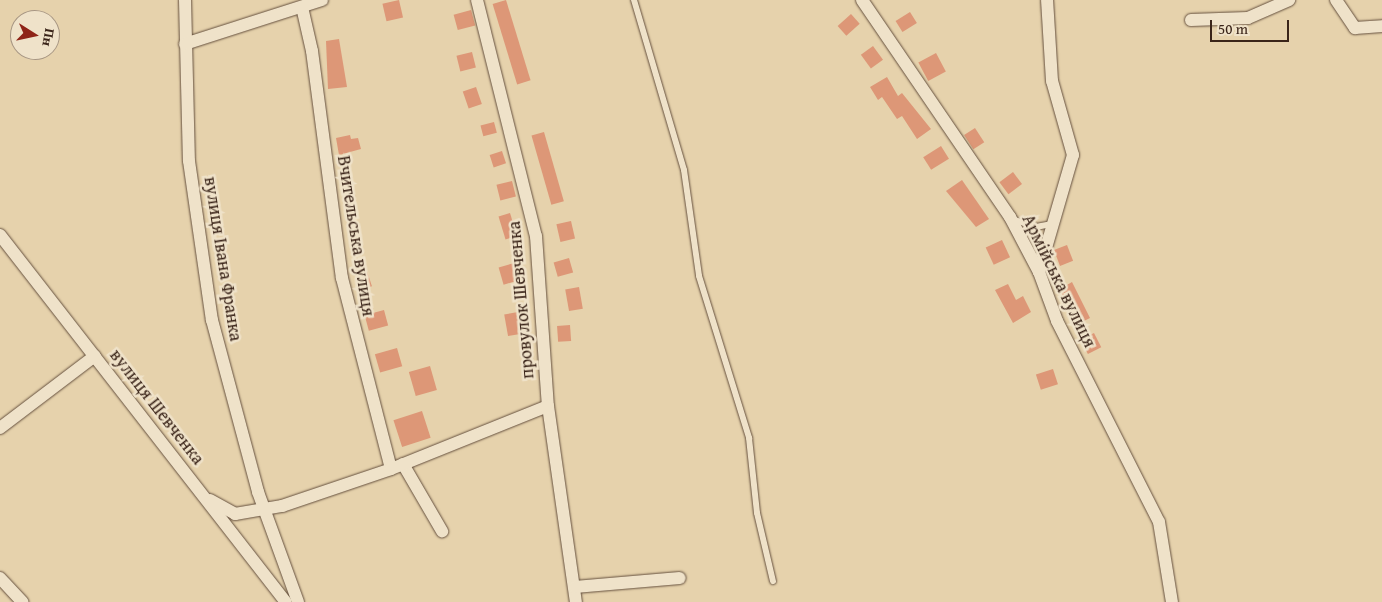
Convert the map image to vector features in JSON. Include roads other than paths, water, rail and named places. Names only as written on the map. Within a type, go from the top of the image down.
[{"type":"street","name":"вулиця Івана Франка","points":[[185,0],[189,161],[212,320],[265,510],[298,602]]},
{"type":"street","points":[[185,44],[322,0]]},
{"type":"street","name":"провулок Шевченка","points":[[477,0],[536,236],[548,406],[576,602]]},
{"type":"street","name":"Армійська вулиця","points":[[862,0],[1010,217],[1039,272],[1057,321],[1159,522],[1172,602]]},
{"type":"street","points":[[1039,272],[1051,224],[1073,155],[1052,81],[1046,0]]},
{"type":"street","points":[[1191,20],[1248,18],[1289,0]]},
{"type":"street","points":[[1336,0],[1355,28],[1382,26]]},
{"type":"street","name":"Вчительська вулиця","points":[[302,7],[312,51],[342,278],[397,466],[442,531]]},
{"type":"street","name":"вулиця Шевченка","points":[[0,235],[286,602]]},
{"type":"street","points":[[0,428],[95,356]]},
{"type":"street","points":[[204,496],[235,514],[265,510],[397,466],[548,406]]},
{"type":"street","points":[[0,578],[22,602]]},
{"type":"street","points":[[574,588],[680,578]]},
{"type":"lane","points":[[634,0],[684,170],[699,276],[749,438],[757,513],[773,581]]},
{"type":"lane","points":[[1010,217],[1024,226],[1051,224]]}]
